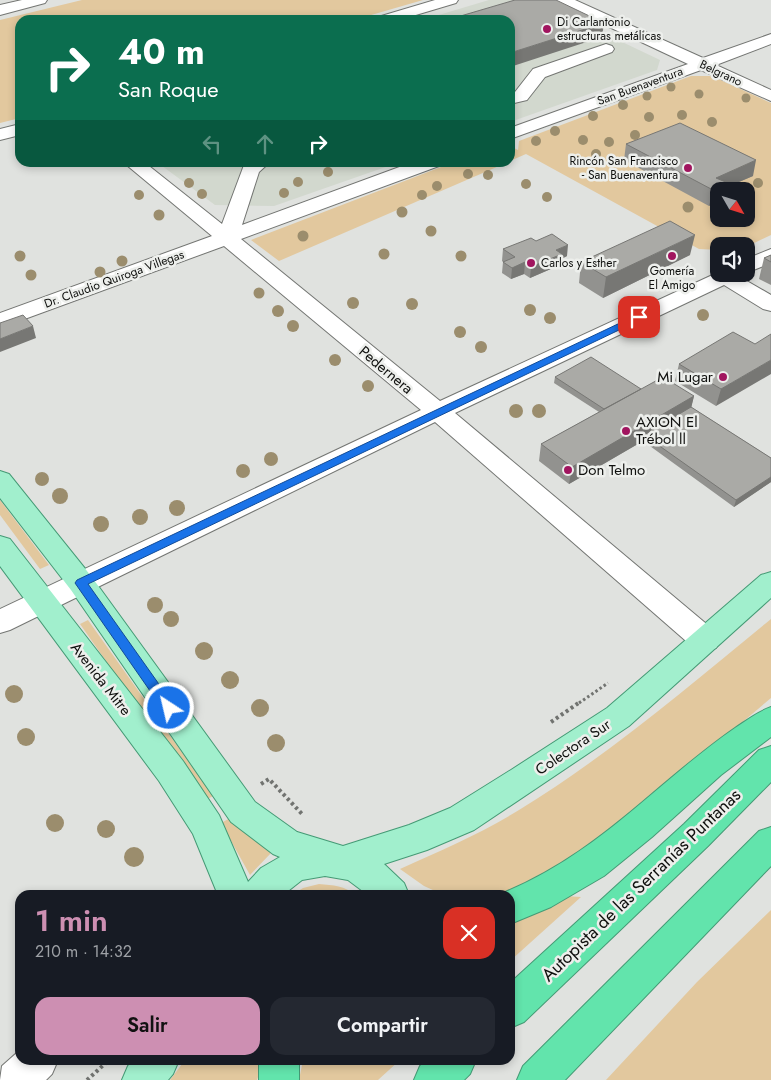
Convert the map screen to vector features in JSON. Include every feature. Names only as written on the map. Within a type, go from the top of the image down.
[{"type":"highway","points":[[515,905],[536,898],[595,863],[711,763],[771,720]]},
{"type":"highway","name":"Autopista de las Serranías Puntanas","points":[[515,1004],[696,835],[771,760]]},
{"type":"highway","points":[[537,1080],[771,842]]},
{"type":"highway","points":[[279,1065],[279,1080]]},
{"type":"highway","points":[[434,1080],[450,1065]]},
{"type":"main road","points":[[0,480],[81,583],[243,812],[285,843],[364,869],[380,881],[387,890]]},
{"type":"main road","name":"Avenida Mitre","points":[[0,546],[171,771],[207,826],[234,890]]},
{"type":"main road","name":"Colectora Sur","points":[[339,861],[415,839],[462,819],[618,717],[771,582]]},
{"type":"main road","points":[[263,890],[269,882],[288,869],[310,861],[339,861]]},
{"type":"main road","points":[[142,1080],[155,1065]]},
{"type":"street","points":[[0,10],[40,0]]},
{"type":"street","points":[[400,15],[451,0]]},
{"type":"street","name":"Belgrano","points":[[563,0],[771,96]]},
{"type":"street","name":"San Buenaventura","points":[[515,132],[771,39]]},
{"type":"street","points":[[515,98],[521,96],[539,73],[606,49]]},
{"type":"street","points":[[0,135],[15,130]]},
{"type":"street","name":"Pedernera","points":[[138,167],[228,238],[558,512],[705,640]]},
{"type":"street","points":[[228,238],[251,169],[254,167]]},
{"type":"street","points":[[228,238],[419,167]]},
{"type":"street","name":"Dr. Claudio Quiroga Villegas","points":[[0,321],[228,238]]},
{"type":"street","points":[[755,263],[771,255]]},
{"type":"street","points":[[0,622],[713,282]]},
{"type":"street","points":[[738,282],[771,304]]},
{"type":"street","points":[[16,1080],[32,1065]]},
{"type":"path","points":[[544,728],[609,683]]},
{"type":"path","points":[[255,788],[269,779],[306,817]]},
{"type":"path","points":[[87,1080],[103,1065]]},
{"type":"shaded area","points":[[82,0],[423,0],[371,15],[20,15]]},
{"type":"shaded area","points":[[489,0],[534,0],[660,60],[657,70],[515,120],[515,15],[439,15]]},
{"type":"shaded area","points":[[15,16],[15,119],[0,123],[0,20]]},
{"type":"shaded area","name":"Rincón San Francisco - San Buenaventura","points":[[691,76],[712,76],[771,103],[771,235],[755,243],[755,237],[710,237],[710,250],[699,249],[526,154],[515,159],[515,148],[518,150],[519,141]]},
{"type":"shaded area","points":[[163,167],[386,167],[274,206],[215,205]]},
{"type":"shaded area","points":[[441,167],[497,167],[279,261],[251,240]]},
{"type":"shaded area","points":[[0,500],[49,565],[40,569],[0,515]]},
{"type":"shaded area","points":[[771,619],[771,698],[588,852],[515,892],[515,890],[433,890],[400,869],[461,841],[519,810],[617,743]]},
{"type":"shaded area","points":[[88,620],[213,796],[204,801],[80,624]]},
{"type":"shaded area","points":[[232,817],[271,853],[250,875],[221,823]]},
{"type":"shaded area","points":[[319,884],[348,890],[300,890]]},
{"type":"shaded area","points":[[565,896],[581,897],[515,956],[515,920]]},
{"type":"shaded area","points":[[771,910],[771,1080],[606,1080],[697,982]]},
{"type":"shaded area","points":[[181,1065],[262,1065],[257,1080],[170,1080]]},
{"type":"shaded area","points":[[302,1065],[394,1065],[378,1080],[299,1080]]},
{"type":"building","points":[[515,0],[556,0],[604,23],[515,51],[515,15],[464,15]]},
{"type":"building","points":[[680,123],[756,160],[716,178],[726,182],[710,182],[710,188],[626,144]]},
{"type":"building","points":[[670,221],[695,235],[606,277],[581,262]]},
{"type":"building","points":[[552,234],[568,245],[556,250],[562,254],[531,267],[525,262],[512,268],[503,262],[515,257],[503,249],[531,238],[536,241]]},
{"type":"building","points":[[771,255],[771,262],[764,258]]},
{"type":"building","points":[[23,315],[33,326],[0,339],[0,323]]},
{"type":"building","points":[[733,332],[755,344],[771,334],[771,360],[721,389],[679,364]]},
{"type":"building","points":[[591,357],[641,389],[604,409],[555,377]]},
{"type":"building","points":[[663,377],[694,396],[572,467],[541,444]]},
{"type":"building","points":[[691,407],[771,458],[771,477],[736,500],[644,435]]},
{"type":"place","name":"Di Carlantonio estructuras metálicas","points":[[547,29]]},
{"type":"place","name":"Rincón San Francisco - San Buenaventura","points":[[688,168]]},
{"type":"place","name":"Gomería El Amigo","points":[[672,256]]},
{"type":"place","name":"Carlos y Esther","points":[[531,263]]},
{"type":"place","name":"Mi Lugar","points":[[723,377]]},
{"type":"place","name":"AXION El Trébol ll","points":[[626,431]]},
{"type":"place","name":"Don Telmo","points":[[568,470]]},
{"type":"route","points":[[169,708],[81,583],[639,317]]}]
